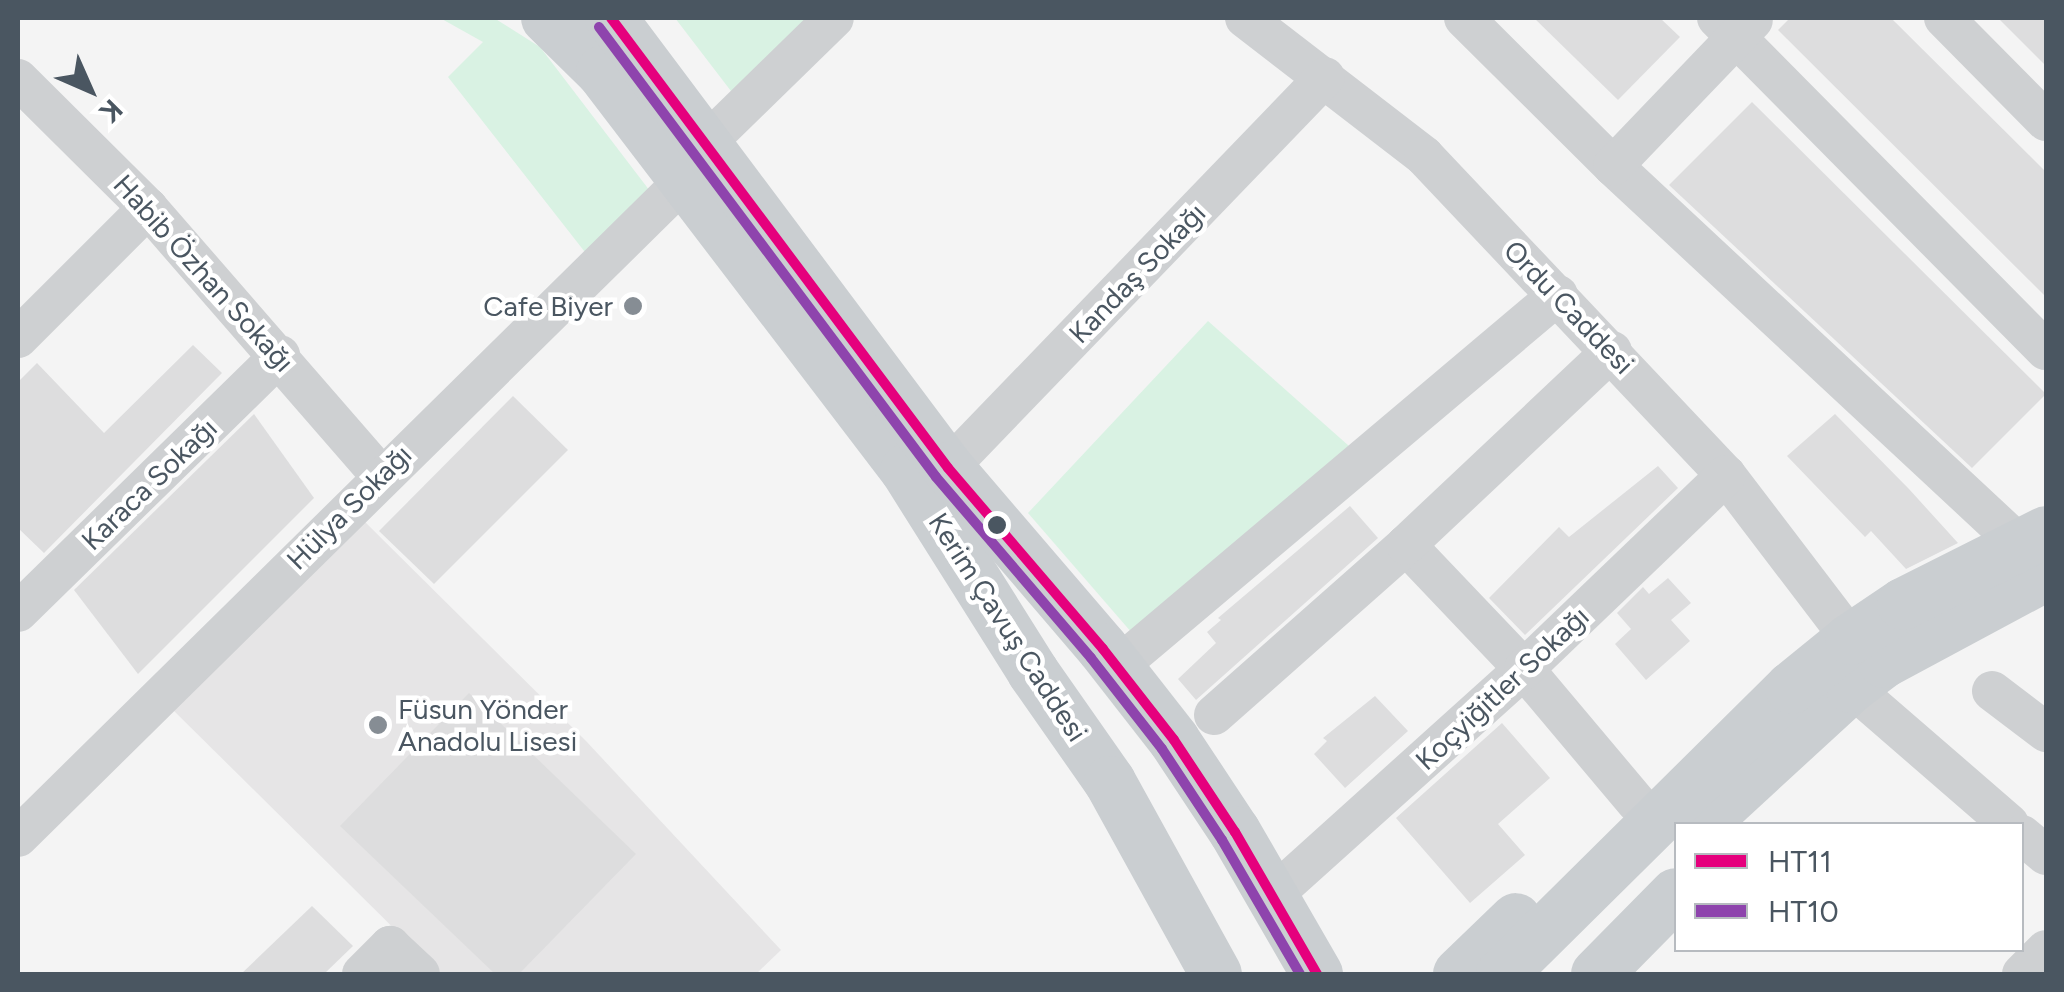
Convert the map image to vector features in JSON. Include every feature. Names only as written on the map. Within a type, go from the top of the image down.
[{"type":"main road","name":"Kerim Çavuş Caddesi","points":[[546,18],[694,162],[1110,658],[1174,740],[1320,970]]},
{"type":"main road","name":"Kerim Çavuş Caddesi","points":[[611,18],[694,162],[906,470],[1034,672],[1110,782],[1216,974]]},
{"type":"main road","points":[[1688,822],[1800,706],[1851,663],[1904,604],[2037,550]]},
{"type":"main road","points":[[1034,672],[1040,653],[1067,635],[1110,658]]},
{"type":"main road","points":[[1746,822],[1800,706]]},
{"type":"main road","points":[[1675,822],[1704,738],[1800,706]]},
{"type":"main road","points":[[1459,974],[1667,844]]},
{"type":"main road","points":[[1502,974],[1667,844]]},
{"type":"main road","points":[[1548,974],[1667,844]]},
{"type":"main road","points":[[1598,974],[1667,844]]},
{"type":"street","name":"Hülya Sokağı","points":[[18,837],[834,18]]},
{"type":"street","name":"Ordu Caddesi","points":[[1245,18],[1424,156],[1612,351],[1726,475],[1851,663],[2007,822]]},
{"type":"street","points":[[1464,18],[1612,166],[2037,550]]},
{"type":"street","points":[[1944,18],[2046,121]]},
{"type":"street","points":[[1612,166],[1737,24],[2046,350]]},
{"type":"street","name":"Kandaş Sokağı","points":[[948,468],[1325,77]]},
{"type":"street","name":"Habib Özhan Sokağı","points":[[18,79],[148,208],[381,476]]},
{"type":"street","points":[[18,338],[148,208]]},
{"type":"street","points":[[1110,658],[1558,295]]},
{"type":"street","points":[[1214,715],[1406,545],[1612,351]]},
{"type":"street","name":"Karaca Sokağı","points":[[18,612],[280,356]]},
{"type":"street","name":"Koçyiğitler Sokağı","points":[[1272,896],[1524,669],[1726,475]]},
{"type":"street","points":[[1406,545],[1524,669],[1667,844]]},
{"type":"street","points":[[1992,691],[2046,732]]},
{"type":"street","points":[[2024,837],[2046,855]]},
{"type":"street","points":[[362,974],[390,946],[420,974]]},
{"type":"street","points":[[2022,974],[2046,950]]},
{"type":"shaded area","name":"Füsun Yönder Anadolu Lisesi","points":[[360,517],[586,741],[781,950],[756,974],[440,974],[171,708]]},
{"type":"green space","points":[[440,18],[494,18],[540,47],[653,195],[588,256],[448,77],[483,42]]},
{"type":"green space","points":[[675,18],[824,18],[734,95]]},
{"type":"green space","points":[[1208,321],[1349,446],[1132,633],[1028,513]]},
{"type":"building","points":[[1534,18],[1660,18],[1680,37],[1618,100]]},
{"type":"building","points":[[1790,18],[1891,18],[2046,172],[2046,297],[1778,30]]},
{"type":"building","points":[[1998,18],[2046,18],[2046,66]]},
{"type":"building","points":[[1752,102],[2046,394],[1972,468],[1669,185]]},
{"type":"building","points":[[193,345],[222,373],[44,553],[18,528],[18,382],[37,363],[104,433]]},
{"type":"building","points":[[513,396],[568,450],[434,584],[379,531]]},
{"type":"building","points":[[254,414],[314,498],[138,674],[74,590]]},
{"type":"building","points":[[1835,414],[1958,543],[1906,569],[1871,531],[1865,537],[1787,456]]},
{"type":"building","points":[[1658,466],[1678,488],[1525,635],[1489,598],[1559,527],[1569,537]]},
{"type":"building","points":[[1350,506],[1378,538],[1196,700],[1178,679],[1216,643],[1207,632],[1221,620],[1218,618]]},
{"type":"building","points":[[1668,578],[1691,603],[1671,620],[1690,641],[1646,680],[1615,644],[1631,629],[1617,613],[1643,587],[1649,594]]},
{"type":"building","points":[[469,693],[636,854],[519,974],[495,974],[340,826]]},
{"type":"building","points":[[1375,696],[1408,731],[1345,788],[1314,754],[1327,741],[1323,738]]},
{"type":"building","points":[[1502,723],[1550,778],[1498,824],[1525,855],[1470,903],[1396,818]]},
{"type":"building","points":[[312,906],[353,946],[324,974],[241,974]]},
{"type":"transit line","name":"HT11","points":[[611,18],[948,468],[1103,649],[1174,740],[1235,832],[1317,974]]},
{"type":"transit line","name":"HT10","points":[[599,27],[936,477],[1091,658],[1162,749],[1222,840],[1300,974]]},
{"type":"place","name":"Cafe Biyer","points":[[633,306]]},
{"type":"place","name":"Füsun Yönder Anadolu Lisesi","points":[[378,725]]}]
